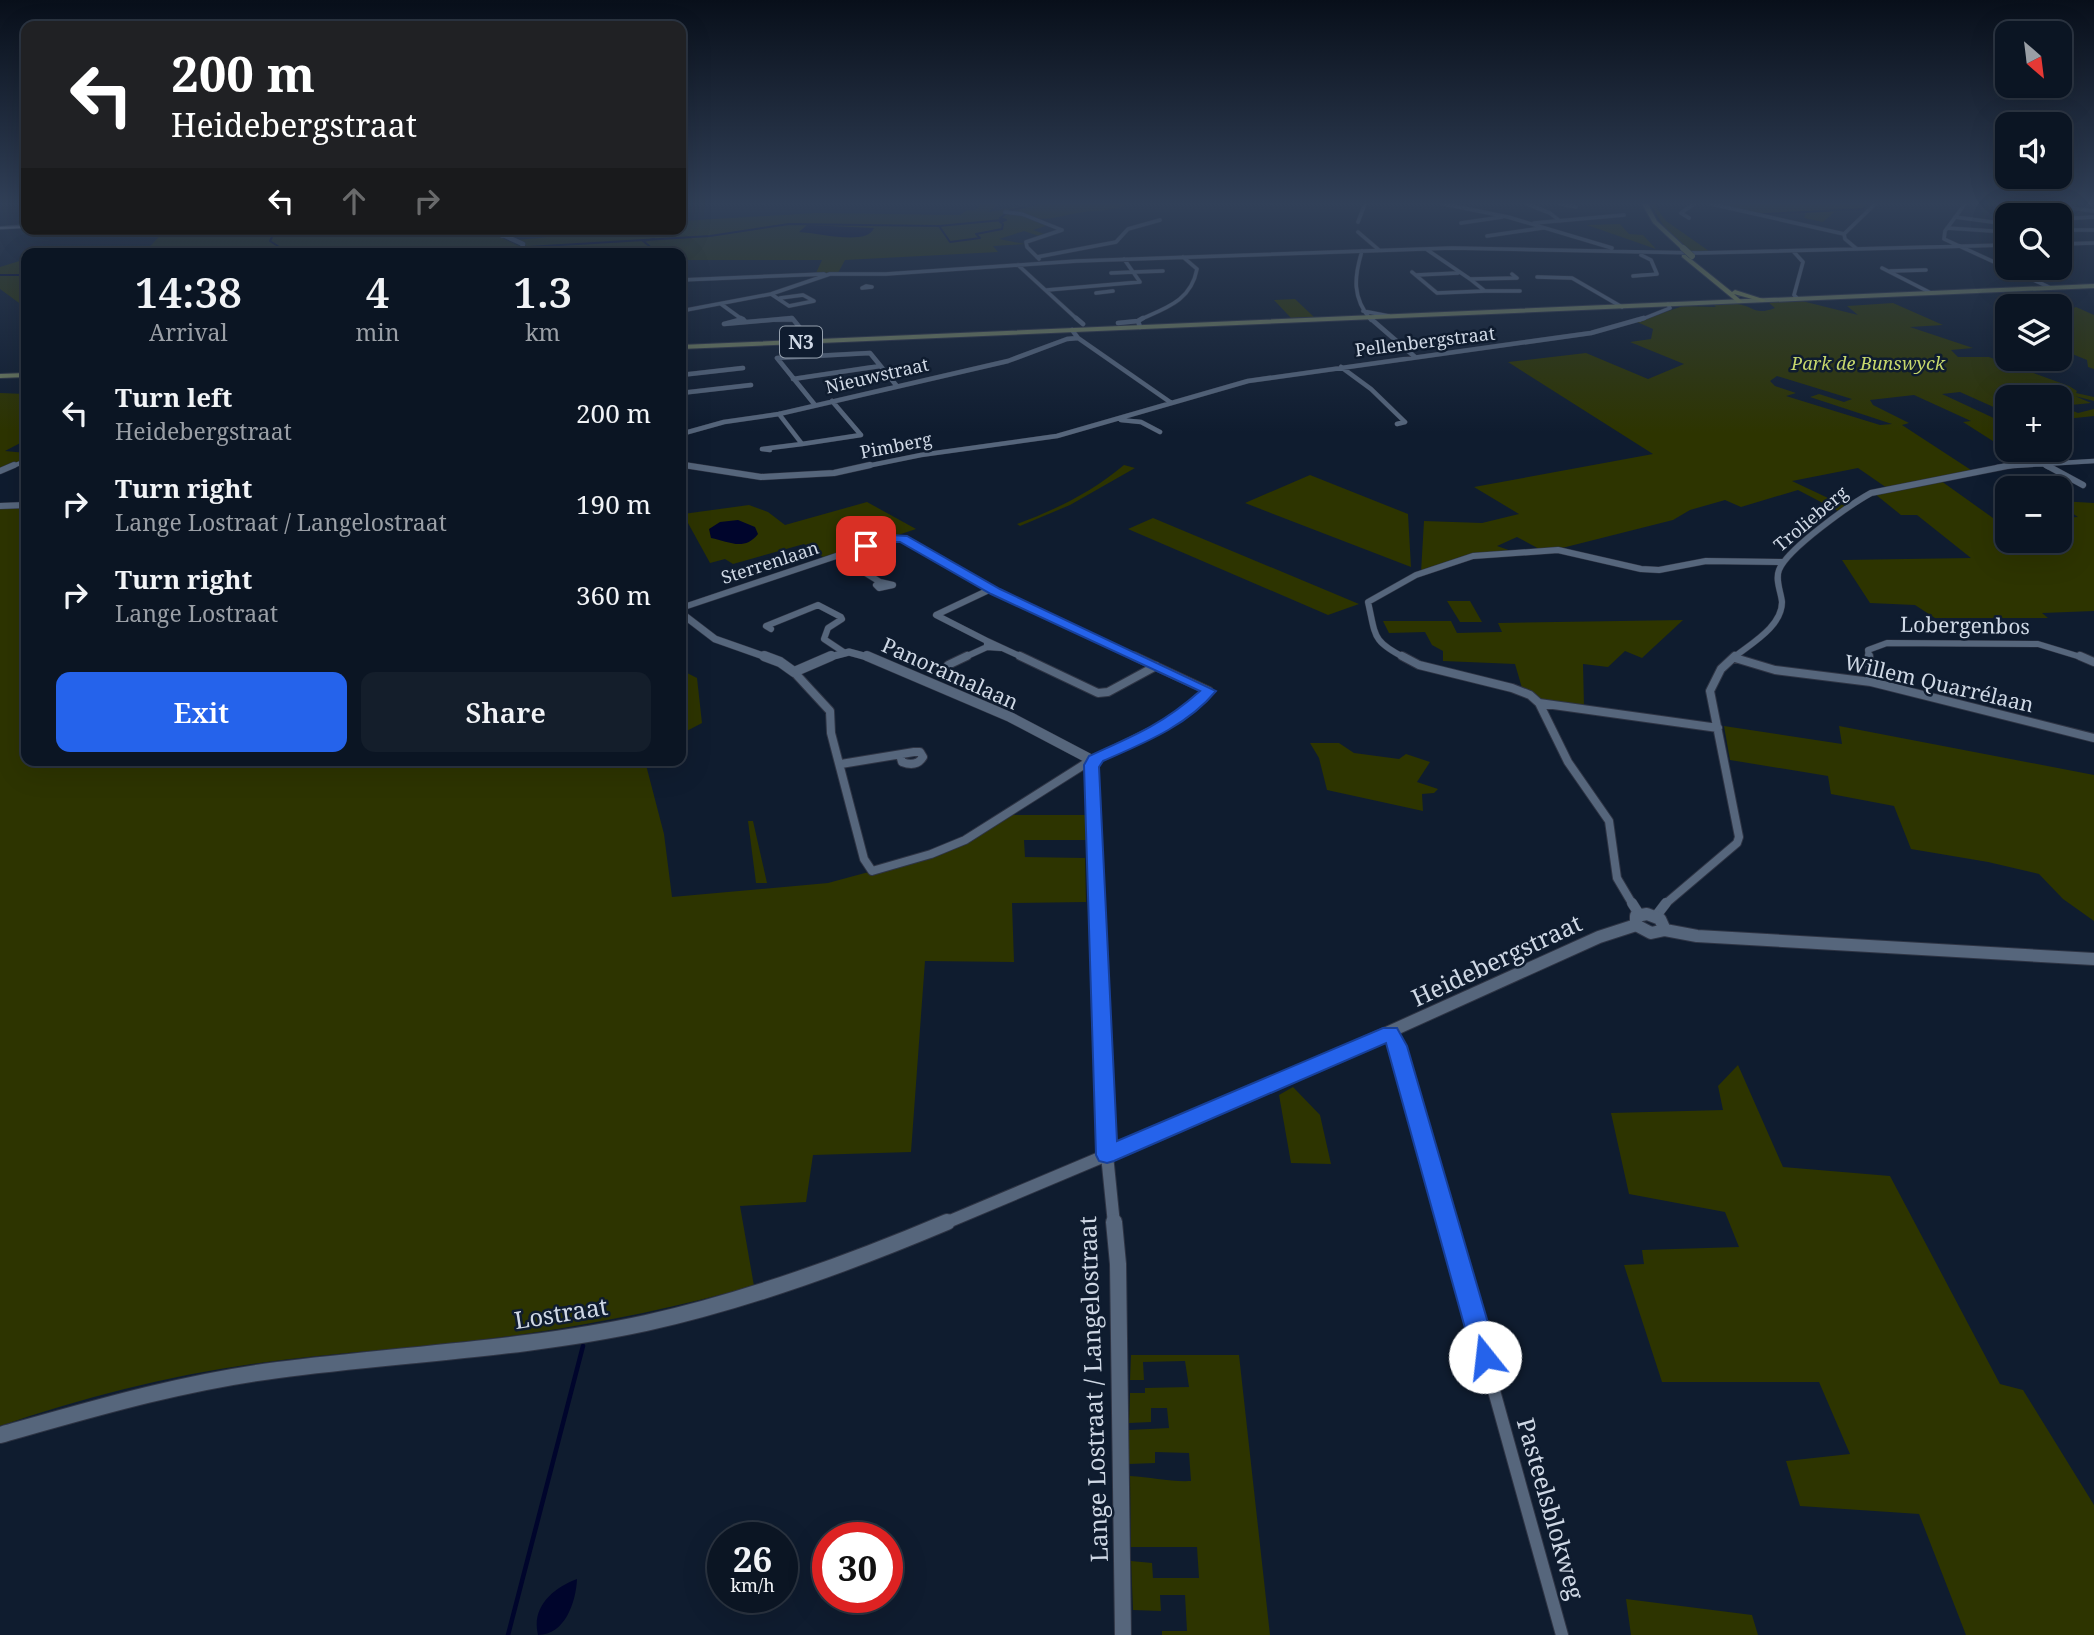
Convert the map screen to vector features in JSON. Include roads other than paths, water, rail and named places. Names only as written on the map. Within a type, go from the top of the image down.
[{"type":"highway","points":[[1714,280],[1743,301]]},
{"type":"highway","points":[[1721,280],[1743,301]]},
{"type":"highway","points":[[1719,302],[1728,296],[1727,292]]},
{"type":"highway","points":[[1735,292],[1763,300]]},
{"type":"main road","name":"N3","points":[[686,347],[1365,314],[1389,316],[2094,286]]},
{"type":"main road","name":"N3","points":[[1743,301],[1848,297]]},
{"type":"main road","points":[[0,376],[21,375]]},
{"type":"street","points":[[686,310],[771,294],[811,280]]},
{"type":"street","points":[[861,280],[875,293]]},
{"type":"street","points":[[1036,280],[1083,324]]},
{"type":"street","points":[[1047,290],[1139,280]]},
{"type":"street","points":[[1118,323],[1139,324],[1178,305],[1195,280]]},
{"type":"street","points":[[1354,280],[1365,314],[1415,357]]},
{"type":"street","points":[[1422,280],[1437,293],[1520,291]]},
{"type":"street","points":[[1472,280],[1485,291]]},
{"type":"street","points":[[1576,280],[1622,307]]},
{"type":"street","points":[[1797,298],[1794,295],[1798,280]]},
{"type":"street","points":[[1907,280],[1931,293]]},
{"type":"street","points":[[2034,280],[2051,288]]},
{"type":"street","points":[[1096,286],[1104,292]]},
{"type":"street","points":[[1096,293],[1114,291]]},
{"type":"street","points":[[771,294],[789,306],[814,301],[803,295],[780,298]]},
{"type":"street","points":[[721,304],[745,320],[792,318],[801,330]]},
{"type":"street","name":"Pellenbergstraat","points":[[1341,367],[1598,332],[1668,309],[1668,304]]},
{"type":"street","points":[[1072,330],[1078,338],[1170,402]]},
{"type":"street","name":"Nieuwstraat","points":[[686,431],[779,414],[1008,361],[1059,341],[1078,338]]},
{"type":"street","points":[[815,405],[777,358],[870,353],[896,385]]},
{"type":"street","points":[[793,379],[880,366]]},
{"type":"street","points":[[1341,367],[1371,389],[1405,422],[1397,424]]},
{"type":"street","name":"Pimberg","points":[[686,466],[741,475],[811,476],[931,453],[1049,437],[1248,381],[1341,367]]},
{"type":"street","points":[[686,374],[743,368]]},
{"type":"street","points":[[708,372],[716,389]]},
{"type":"street","points":[[686,392],[751,385]]},
{"type":"street","points":[[770,450],[768,447],[762,449],[764,450],[777,448],[789,446],[861,435],[832,401]]},
{"type":"street","points":[[779,414],[802,444]]},
{"type":"street","name":"Pimberg","points":[[1114,420],[1141,422],[1160,432]]},
{"type":"street","name":"Trolieberg","points":[[1656,916],[1663,906],[1737,843],[1739,837],[1710,691],[1712,682],[1777,619],[1782,597],[1777,578],[1783,562],[1858,500],[1871,493],[2003,466],[2094,461]]},
{"type":"street","points":[[0,471],[21,463]]},
{"type":"street","points":[[2043,464],[2083,485]]},
{"type":"street","points":[[0,506],[21,505]]},
{"type":"street","name":"Sterrenlaan","points":[[686,606],[899,538],[991,589],[1209,691],[1178,719],[1090,761]]},
{"type":"street","points":[[1637,920],[1618,878],[1609,821],[1568,762],[1539,704],[1530,695],[1512,688],[1419,665],[1384,647],[1377,640],[1368,602],[1416,575],[1473,556],[1558,550],[1641,569],[1659,570],[1706,561],[1783,562]]},
{"type":"street","points":[[838,556],[880,582]]},
{"type":"street","points":[[991,589],[944,616],[987,644],[1098,693],[1108,692],[1156,666]]},
{"type":"street","points":[[771,629],[766,626],[818,605],[841,617],[842,620],[828,628],[824,639],[845,653]]},
{"type":"street","points":[[686,617],[715,639],[780,662],[794,672],[830,711],[831,733],[864,859],[872,871],[945,850],[965,840],[1056,779],[1090,761]]},
{"type":"street","name":"Lobergenbos","points":[[1871,682],[1868,650],[1887,643],[2038,644],[2064,650],[2094,662]]},
{"type":"street","points":[[948,666],[987,644]]},
{"type":"street","points":[[794,672],[845,653]]},
{"type":"street","name":"Panoramalaan","points":[[845,653],[859,654],[922,678],[1080,752],[1090,761]]},
{"type":"street","name":"Willem Quarrélaan","points":[[1735,658],[1775,670],[1871,682],[2094,738]]},
{"type":"street","points":[[1539,704],[1718,728]]},
{"type":"street","points":[[841,764],[900,755]]},
{"type":"street","name":"Lange Lostraat / Langelostraat","points":[[1090,761],[1107,1155],[1118,1264],[1123,1635]]},
{"type":"street","points":[[1656,916],[1664,922],[1665,930]]},
{"type":"street","name":"Heidebergstraat","points":[[1107,1155],[1390,1033],[1637,920],[1656,916]]},
{"type":"street","name":"Heidebergstraat","points":[[1637,920],[1651,933],[1665,930],[1704,937],[2094,959]]},
{"type":"street","name":"Pasteelsblokweg","points":[[1390,1033],[1402,1059],[1562,1635]]},
{"type":"street","name":"Lostraat","points":[[0,1435],[143,1395],[211,1381],[276,1370],[526,1343],[677,1315],[735,1300],[846,1263],[1107,1155]]},
{"type":"water","points":[[738,520],[755,527],[758,534],[747,543],[741,544],[711,538],[709,529],[720,522]]},
{"type":"water","points":[[577,1579],[567,1616],[555,1629],[538,1635],[541,1607],[552,1593]]},
{"type":"waterway","points":[[508,1635],[583,1346]]},
{"type":"park label","name":"Park de Bunswyck","points":[[1868,364]]}]
